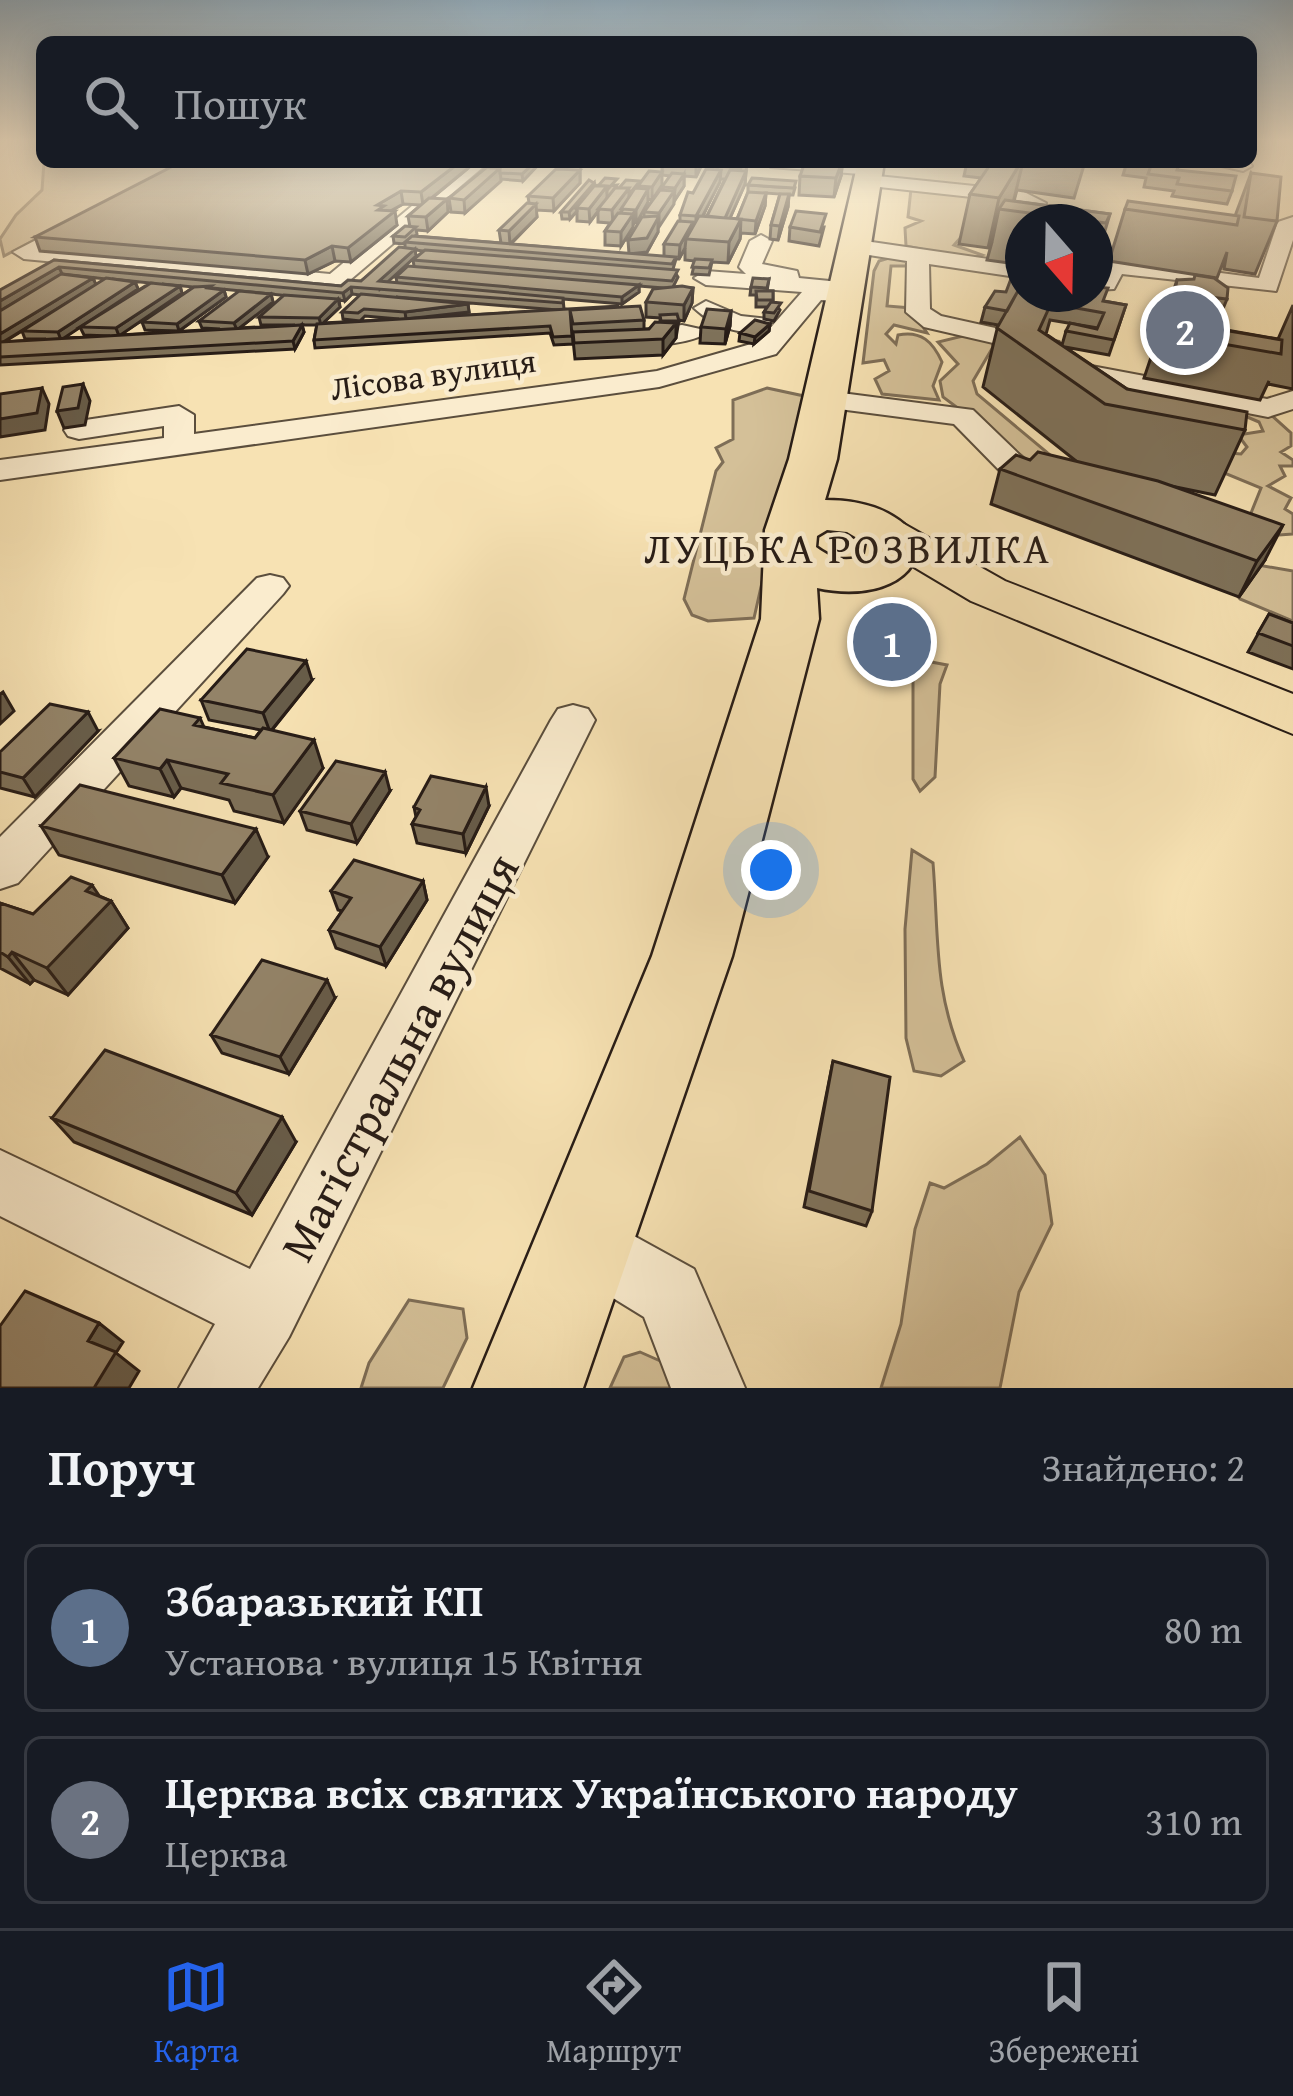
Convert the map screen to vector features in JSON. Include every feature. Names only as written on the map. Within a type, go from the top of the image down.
[{"type":"highway","points":[[836,558],[813,459],[864,204]]},
{"type":"highway","points":[[528,1388],[836,558],[831,487],[813,459]]},
{"type":"main road","points":[[836,558],[988,591],[1293,715]]},
{"type":"street","points":[[101,212],[24,252],[335,281],[429,204]]},
{"type":"street","points":[[1113,268],[1268,286],[1287,233]]},
{"type":"street","points":[[761,242],[750,267],[763,274],[851,278]]},
{"type":"street","points":[[918,257],[918,312],[933,322],[1058,350],[1047,379],[1268,408],[1293,400]]},
{"type":"street","points":[[681,372],[683,347],[706,308],[713,278],[851,278],[918,257],[1005,269]]},
{"type":"street","name":"Лісова вулиця","points":[[0,470],[681,372],[767,349],[815,292],[851,278]]},
{"type":"street","points":[[706,308],[736,323],[760,324]]},
{"type":"street","points":[[602,341],[641,340],[654,332],[692,334]]},
{"type":"street","points":[[826,400],[963,416],[1016,470],[1056,487],[1095,496]]},
{"type":"street","points":[[0,441],[178,415],[179,445]]},
{"type":"street","points":[[0,869],[270,586]]},
{"type":"street","name":"Магістральна вулиця","points":[[216,1388],[264,1312],[573,720]]},
{"type":"street","points":[[0,1182],[264,1312]]},
{"type":"street","points":[[585,1241],[670,1293],[708,1388]]},
{"type":"shaded area","points":[[28,204],[103,204],[4,256],[0,239]]},
{"type":"shaded area","points":[[909,204],[968,204],[962,236],[954,245],[982,255],[970,259],[906,246],[905,228],[921,221],[908,217]]},
{"type":"shaded area","points":[[910,260],[911,266],[891,266],[887,306],[911,308],[927,333],[894,325],[886,334],[896,344],[898,335],[920,336],[935,349],[942,362],[933,386],[939,400],[882,394],[875,379],[889,371],[884,360],[863,363],[874,271],[879,261]]},
{"type":"shaded area","points":[[967,335],[992,341],[973,381],[977,394],[1050,455],[1068,463],[1050,477],[943,397],[940,381],[958,364],[938,342]]},
{"type":"shaded area","points":[[767,388],[804,396],[754,618],[708,621],[692,615],[684,599],[716,471],[723,462],[716,448],[733,439],[733,400]]},
{"type":"shaded area","points":[[1231,410],[1270,414],[1291,433],[1291,446],[1281,452],[1293,460],[1293,466],[1280,466],[1285,476],[1268,486],[1291,498],[1285,509],[1293,514],[1293,534],[1279,535],[1249,518],[1261,488],[1217,470],[1216,452],[1241,454],[1247,447],[1238,435],[1263,431],[1259,422]]},
{"type":"shaded area","points":[[1258,565],[1293,571],[1293,621],[1240,599],[1223,578]]},
{"type":"shaded area","points":[[926,661],[947,665],[940,684],[935,777],[920,791],[913,779],[913,675]]},
{"type":"shaded area","points":[[912,850],[933,863],[942,987],[964,1061],[941,1076],[914,1071],[906,1038],[905,929]]},
{"type":"shaded area","points":[[1020,1137],[1045,1175],[1052,1224],[1019,1292],[1000,1388],[881,1388],[901,1324],[915,1229],[930,1183],[944,1188],[987,1164]]},
{"type":"shaded area","points":[[409,1300],[463,1309],[467,1338],[443,1388],[361,1388],[369,1363]]},
{"type":"shaded area","points":[[640,1352],[667,1364],[673,1388],[610,1388],[624,1357]]},
{"type":"building","points":[[100,204],[379,204],[384,206],[378,210],[395,211],[348,248],[332,246],[305,260],[35,237]]},
{"type":"building","points":[[422,204],[441,204],[426,217],[408,216]]},
{"type":"building","points":[[526,204],[536,204],[509,231],[499,230]]},
{"type":"building","points":[[650,204],[665,204],[659,213],[644,212]]},
{"type":"building","points":[[684,204],[703,204],[696,216],[680,215]]},
{"type":"building","points":[[713,204],[731,204],[725,218],[707,216]]},
{"type":"building","points":[[743,204],[762,204],[756,221],[737,219]]},
{"type":"building","points":[[777,204],[786,204],[780,226],[771,225]]},
{"type":"building","points":[[1127,204],[1149,204],[1239,216],[1237,225],[1125,209]]},
{"type":"building","points":[[1246,204],[1279,204],[1277,221],[1244,217]]},
{"type":"building","points":[[796,211],[826,214],[820,232],[790,227]]},
{"type":"building","points":[[618,213],[633,214],[621,232],[605,231]]},
{"type":"building","points":[[657,216],[647,238],[628,240],[642,217]]},
{"type":"building","points":[[699,216],[741,219],[729,242],[686,239]]},
{"type":"building","points":[[678,221],[693,222],[680,245],[664,244]]},
{"type":"building","points":[[405,226],[416,227],[405,237],[393,236]]},
{"type":"building","points":[[412,236],[676,257],[672,264],[405,242]]},
{"type":"building","points":[[399,247],[415,249],[379,281],[563,298],[563,303],[351,287],[343,293],[59,267],[0,301],[0,290],[54,260],[341,286],[348,280],[361,281]]},
{"type":"building","points":[[425,250],[678,270],[672,281],[413,260]]},
{"type":"building","points":[[695,259],[712,260],[709,268],[692,267]]},
{"type":"building","points":[[408,266],[639,285],[622,297],[396,277]]},
{"type":"building","points":[[61,274],[93,278],[0,334],[0,311]]},
{"type":"building","points":[[1195,275],[1214,278],[1228,288],[1227,299],[1175,291],[1177,280]]},
{"type":"building","points":[[106,278],[135,282],[58,332],[22,331]]},
{"type":"building","points":[[753,278],[769,279],[767,288],[751,287]]},
{"type":"building","points":[[151,283],[180,286],[116,328],[80,327]]},
{"type":"building","points":[[211,286],[208,288],[224,290],[177,324],[142,322],[194,287]]},
{"type":"building","points":[[693,288],[684,305],[646,302],[653,289]]},
{"type":"building","points":[[239,291],[271,294],[234,323],[199,321]]},
{"type":"building","points":[[756,291],[773,291],[773,300],[757,300]]},
{"type":"building","points":[[995,291],[1005,292],[1005,311],[985,307]]},
{"type":"building","points":[[361,294],[468,304],[405,312],[342,312]]},
{"type":"building","points":[[284,295],[338,299],[319,318],[259,317]]},
{"type":"building","points":[[771,302],[781,303],[774,313],[764,312]]},
{"type":"building","points":[[1113,303],[1126,305],[1114,340],[1066,331],[1070,323],[1097,329],[1104,313],[1098,312],[1113,312]]},
{"type":"building","points":[[619,306],[570,310],[572,336],[553,337],[550,326],[314,340],[317,324]]},
{"type":"building","points":[[640,306],[644,320],[573,324],[570,310]]},
{"type":"building","points":[[707,309],[731,311],[726,329],[701,327]]},
{"type":"building","points":[[1006,312],[1047,312],[1039,330],[1127,389],[1247,412],[1245,430],[1105,404],[997,328]]},
{"type":"building","points":[[677,314],[679,321],[661,321],[660,315]]},
{"type":"building","points":[[755,320],[770,324],[755,337],[740,333]]},
{"type":"building","points":[[1164,320],[1282,340],[1281,354],[1160,333]]},
{"type":"building","points":[[655,322],[676,323],[663,339],[574,343],[573,332],[649,329]]},
{"type":"building","points":[[302,325],[293,341],[0,357],[0,342]]},
{"type":"building","points":[[83,384],[78,408],[57,411],[63,387]]},
{"type":"building","points":[[42,388],[37,413],[0,419],[0,394]]},
{"type":"building","points":[[1038,452],[1158,481],[1283,525],[1257,561],[1000,469],[1016,455],[1030,460]]},
{"type":"building","points":[[902,607],[926,637],[901,643],[893,633],[886,635],[870,614]]},
{"type":"building","points":[[1269,614],[1293,623],[1293,646],[1258,633]]},
{"type":"building","points":[[247,649],[306,661],[263,713],[201,700]]},
{"type":"building","points":[[50,704],[88,712],[23,778],[0,772],[0,752]]},
{"type":"building","points":[[160,709],[200,718],[194,725],[255,738],[263,728],[314,740],[273,795],[221,783],[228,774],[167,760],[160,769],[114,758]]},
{"type":"building","points":[[336,761],[385,772],[351,824],[300,811]]},
{"type":"building","points":[[431,776],[486,787],[463,834],[412,824],[420,810],[414,807]]},
{"type":"building","points":[[80,785],[256,829],[222,875],[41,826]]},
{"type":"building","points":[[354,860],[423,881],[380,947],[329,930],[351,898],[331,891]]},
{"type":"building","points":[[71,877],[92,885],[86,891],[111,901],[47,968],[12,952],[8,957],[0,952],[0,903],[33,914]]},
{"type":"building","points":[[262,960],[327,980],[280,1057],[211,1035]]},
{"type":"building","points":[[105,1050],[282,1117],[236,1193],[52,1118]]},
{"type":"building","points":[[833,1061],[890,1077],[872,1211],[809,1191]]},
{"type":"building","points":[[25,1291],[99,1323],[88,1341],[116,1352],[94,1388],[0,1388],[0,1326]]},
{"type":"place","name":"Церква всіх святих Українського народу","points":[[1185,330]]},
{"type":"place","name":"Збаразький КП","points":[[892,642]]},
{"type":"district","name":"ЛУЦЬКА РОЗВИЛКА","points":[[848,548]]}]
